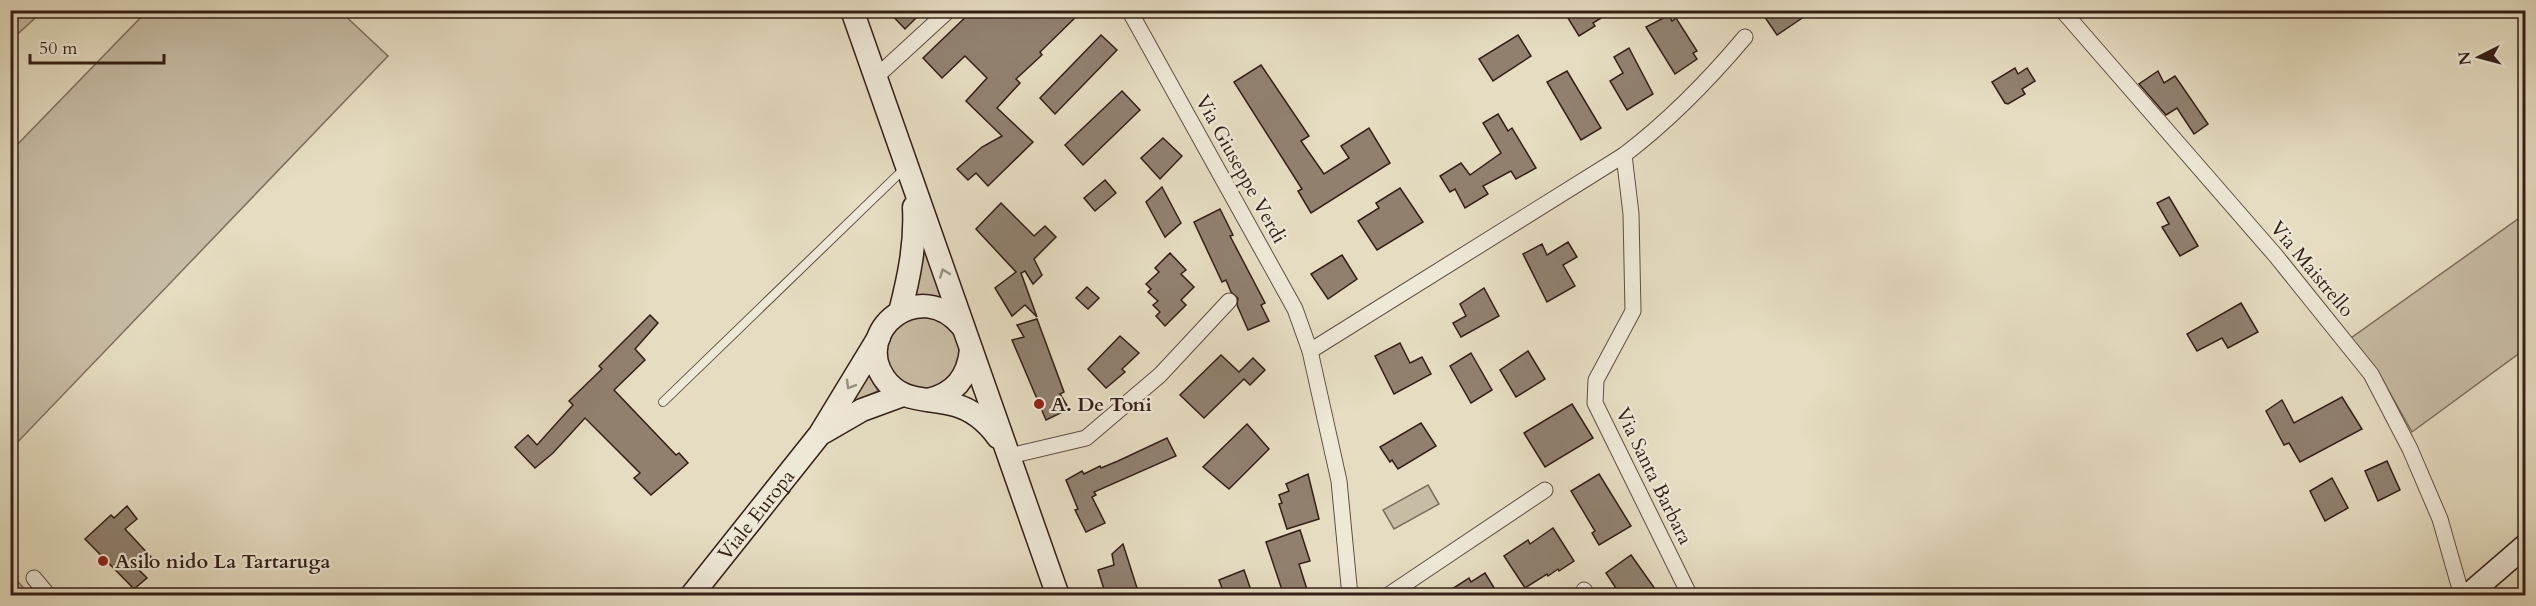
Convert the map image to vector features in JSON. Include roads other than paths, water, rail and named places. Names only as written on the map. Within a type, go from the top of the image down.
[{"type":"main road","points":[[852,10],[1059,596]]},
{"type":"main road","points":[[900,312],[910,272],[915,230],[910,175]]},
{"type":"main road","points":[[964,328],[946,311],[935,307],[923,305],[900,312],[884,327],[879,337],[876,350],[878,364],[883,377],[892,388],[903,395],[954,404],[973,412],[992,428],[1008,452]]},
{"type":"main road","name":"Viale Europa","points":[[692,596],[820,434],[879,337]]},
{"type":"main road","points":[[927,400],[941,397],[954,389],[964,378],[971,350]]},
{"type":"main road","name":"Viale Europa","points":[[820,434],[862,410],[903,395]]},
{"type":"main road","points":[[2467,596],[2526,545]]},
{"type":"street","points":[[876,77],[949,10]]},
{"type":"street","name":"Via Giuseppe Verdi","points":[[1129,10],[1295,309],[1310,351],[1339,481],[1350,596]]},
{"type":"street","name":"Via Maistrello","points":[[2062,10],[2276,256],[2371,374],[2410,449],[2440,519],[2462,596]]},
{"type":"street","points":[[1310,351],[1624,155],[1662,126],[1702,87],[1745,36]]},
{"type":"street","name":"Via Santa Barbara","points":[[1624,155],[1631,214],[1633,311],[1596,380],[1595,403],[1690,596]]},
{"type":"street","points":[[1008,452],[1086,438],[1160,375],[1229,301]]},
{"type":"street","points":[[1387,596],[1545,490]]},
{"type":"street","points":[[34,578],[49,596]]},
{"type":"lane","points":[[663,402],[910,175]]},
{"type":"place","name":"A. De Toni","points":[[1039,404]]},
{"type":"place","name":"Asilo nido La Tartaruga","points":[[103,561]]}]
